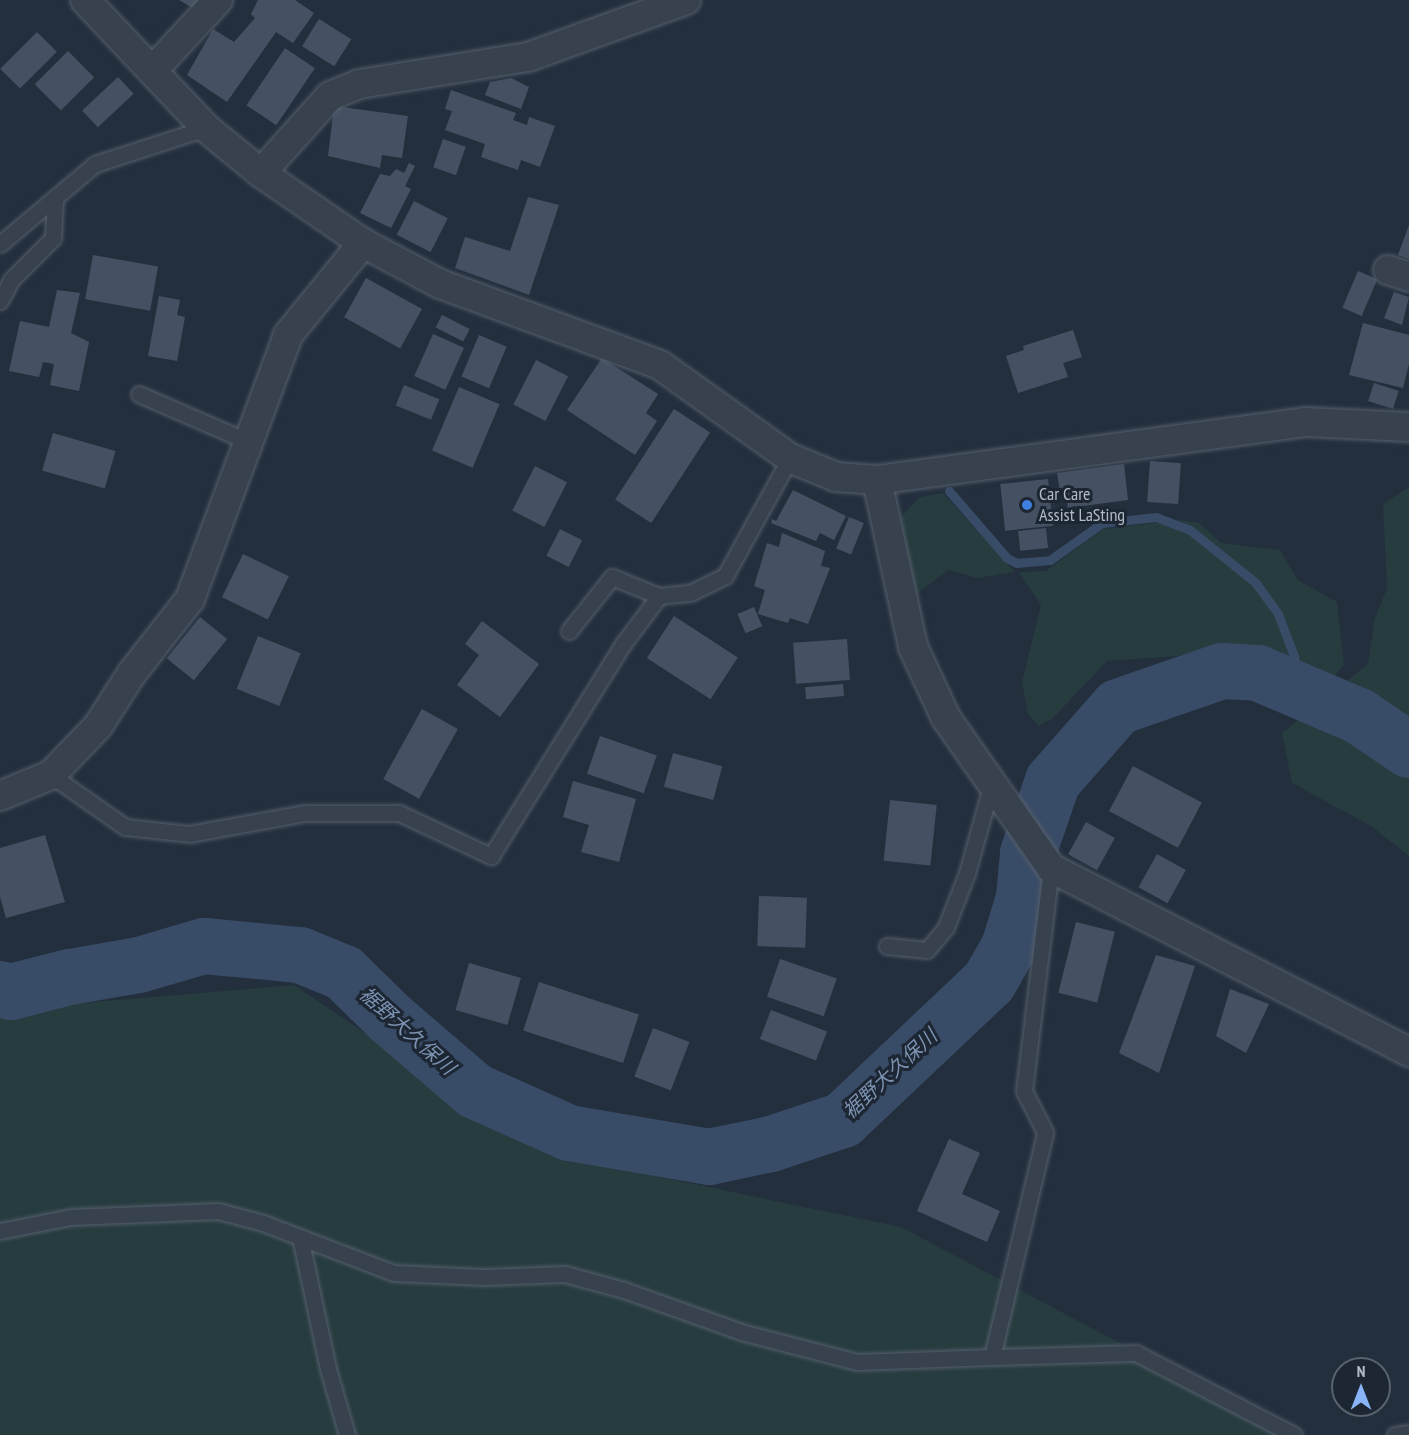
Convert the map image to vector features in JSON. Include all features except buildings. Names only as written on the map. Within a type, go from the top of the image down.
[{"type":"street","points":[[85,0],[206,128],[261,173],[363,243],[440,284],[660,365],[790,458],[836,477],[877,480],[1305,422],[1409,427]]},
{"type":"street","points":[[152,71],[218,0]]},
{"type":"street","points":[[261,173],[330,96],[359,84],[528,57],[686,0]]},
{"type":"street","points":[[0,796],[51,775],[98,726],[132,673],[190,599],[288,335],[363,243]]},
{"type":"street","points":[[877,480],[913,646],[946,718],[1051,868],[1409,1052]]},
{"type":"lane","points":[[0,244],[95,164],[206,128]]},
{"type":"lane","points":[[0,301],[12,280],[53,238],[55,198]]},
{"type":"lane","points":[[139,394],[247,441]]},
{"type":"lane","points":[[569,631],[612,577],[659,596],[690,593],[725,576],[790,458]]},
{"type":"lane","points":[[51,775],[124,827],[189,834],[304,813],[399,813],[491,856],[577,713],[659,596]]},
{"type":"lane","points":[[886,946],[927,950],[946,927],[998,791]]},
{"type":"lane","points":[[992,1357],[1046,1132],[1024,1091],[1051,868]]},
{"type":"lane","points":[[0,1231],[71,1217],[118,1212],[218,1211],[300,1237],[394,1273],[484,1277],[565,1274],[624,1290],[741,1332],[857,1362],[1136,1353],[1294,1435]]},
{"type":"lane","points":[[300,1237],[328,1369],[347,1435]]},
{"type":"lane","points":[[1395,1435],[1409,1433]]},
{"type":"green space","points":[[1409,487],[1409,856],[1371,826],[1292,783],[1282,733],[1368,664],[1375,618],[1387,588],[1383,504]]},
{"type":"green space","points":[[943,493],[1015,572],[977,578],[949,570],[913,596],[901,517],[920,497]]},
{"type":"green space","points":[[1180,520],[1199,523],[1221,543],[1280,550],[1298,580],[1337,602],[1344,664],[1326,687],[1296,667],[1253,651],[1220,645],[1192,655],[1107,661],[1052,719],[1039,726],[1028,714],[1022,682],[1041,605],[1019,572],[1046,571],[1103,529]]},
{"type":"green space","points":[[294,985],[499,1124],[612,1167],[901,1227],[1293,1435],[0,1435],[0,1005],[22,1008]]},
{"type":"waterway","points":[[949,491],[1007,558],[1017,563],[1050,560],[1102,523],[1156,517],[1190,530],[1255,582],[1278,614],[1294,656],[1299,691]]},
{"type":"waterway","name":"裾野大久保川","points":[[0,989],[11,992],[70,977],[139,965],[204,946],[300,955],[344,973],[391,1019],[475,1091],[569,1133],[709,1157],[771,1144],[843,1120],[989,982],[1009,947],[1024,898],[1028,853],[1053,781],[1118,707],[1222,671],[1258,673],[1359,716],[1409,750]]},
{"type":"place","name":"Car Care Assist LaSting","points":[[1027,505]]}]
